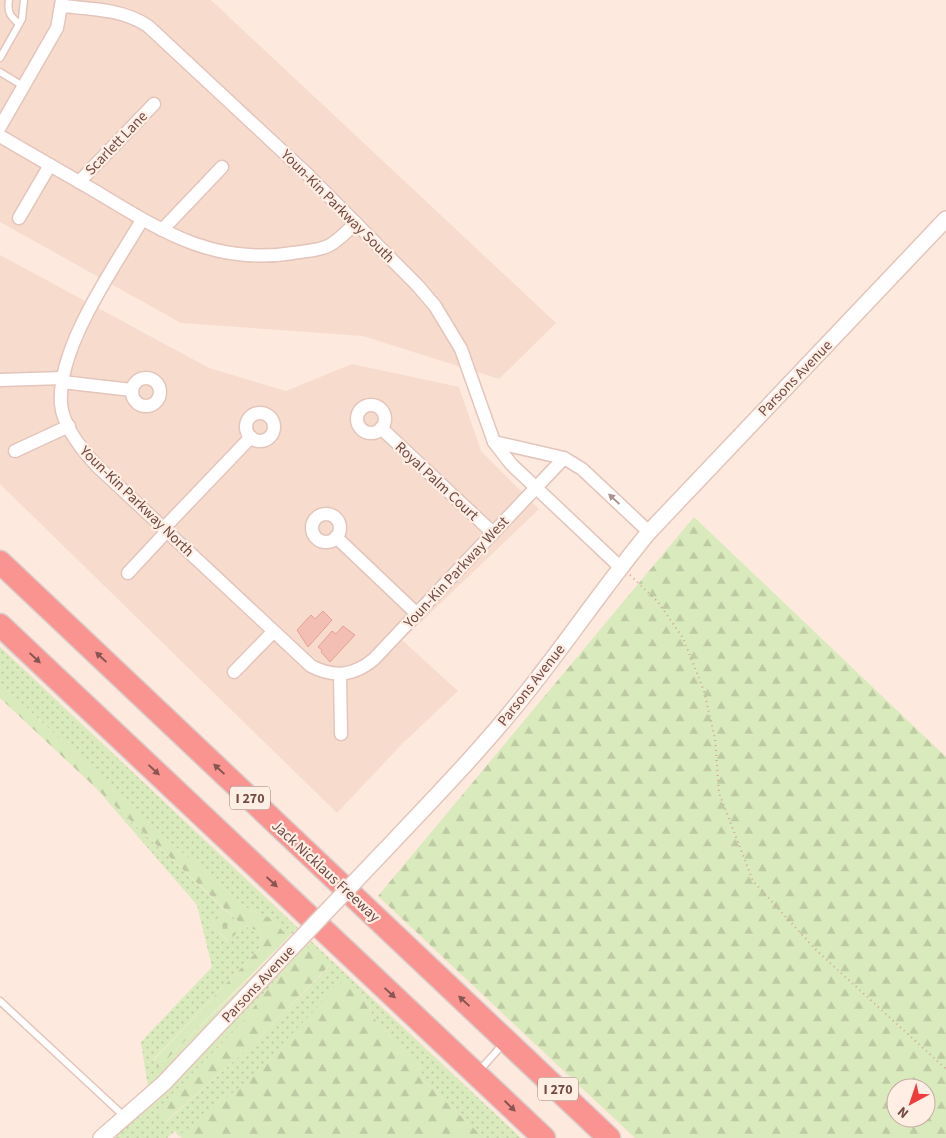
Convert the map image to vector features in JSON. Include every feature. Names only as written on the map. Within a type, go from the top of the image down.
[{"type":"highway","name":"Jack Nicklaus Freeway","points":[[0,562],[609,1138]]},
{"type":"highway","points":[[0,625],[544,1138]]},
{"type":"street","points":[[0,127],[57,28],[62,3]]},
{"type":"street","name":"Youn-Kin Parkway South","points":[[62,3],[112,11],[136,19],[148,26],[288,156],[356,223],[418,286],[450,328],[470,371],[482,412],[494,442],[511,464],[620,567]]},
{"type":"street","name":"Scarlett Lane","points":[[79,182],[154,104]]},
{"type":"street","name":"Scarlett Lane","points":[[0,136],[142,220],[183,241],[217,252],[245,257],[319,249],[329,246],[356,223]]},
{"type":"street","points":[[19,218],[50,166]]},
{"type":"street","points":[[162,230],[222,167]]},
{"type":"street","name":"Parsons Avenue","points":[[102,1138],[164,1083],[463,768],[513,710],[620,567],[649,532],[946,219]]},
{"type":"street","name":"Youn-Kin Parkway North","points":[[142,220],[77,334],[62,380],[61,405],[68,426],[81,449],[273,632],[311,666],[331,674],[340,674]]},
{"type":"street","points":[[0,380],[62,380],[132,390]]},
{"type":"street","points":[[14,451],[68,426]]},
{"type":"street","name":"Royal Palm Court","points":[[381,428],[493,533]]},
{"type":"street","points":[[128,573],[251,437]]},
{"type":"street","points":[[494,442],[564,458],[582,469],[649,532]]},
{"type":"street","name":"Youn-Kin Parkway West","points":[[340,674],[358,670],[367,665],[564,458]]},
{"type":"street","points":[[336,537],[417,614]]},
{"type":"street","points":[[234,672],[273,632]]},
{"type":"street","points":[[340,674],[341,734]]},
{"type":"lane","points":[[9,0],[8,10],[10,16],[19,24]]},
{"type":"lane","points":[[0,58],[19,24],[24,0]]},
{"type":"lane","points":[[0,72],[24,86]]},
{"type":"lane","points":[[0,1001],[126,1118]]},
{"type":"lane","points":[[476,1074],[507,1041]]},
{"type":"path","points":[[620,567],[658,602],[683,638],[704,691],[715,740],[719,793],[752,881],[817,951],[946,1070]]},
{"type":"shaded area","points":[[0,0],[211,0],[556,323],[499,379],[363,336],[181,323],[0,222]]},
{"type":"shaded area","points":[[0,255],[209,368],[286,391],[352,364],[459,387],[481,451],[539,509],[402,640],[458,691],[401,745],[337,813],[0,484]]},
{"type":"green space","points":[[694,517],[946,757],[946,1138],[635,1138],[378,896]]},
{"type":"green space","points":[[0,647],[298,928],[289,937],[270,918],[247,908],[171,843],[0,683]]},
{"type":"green space","points":[[0,683],[171,843],[247,908],[270,918],[289,937],[158,1068],[153,1061],[262,946],[259,931],[243,926],[0,698]]},
{"type":"green space","points":[[97,789],[224,909],[210,924],[228,941],[243,926],[259,931],[262,946],[153,1060],[158,1068],[268,960],[239,995],[148,1088],[141,1042],[212,967],[197,905]]},
{"type":"green space","points":[[224,909],[243,926],[229,941],[210,924]]},
{"type":"green space","points":[[311,941],[521,1138],[484,1138],[423,1080],[420,1066],[377,1023],[361,992],[179,1136],[175,1131],[167,1138],[116,1138],[120,1130],[161,1093],[286,967],[238,1027],[155,1112],[166,1122],[254,1043],[330,966],[306,946]]},
{"type":"green space","points":[[306,946],[330,965],[254,1043],[165,1122],[155,1112],[238,1027],[286,967]]},
{"type":"green space","points":[[345,978],[361,992],[377,1023],[420,1066],[423,1080],[484,1138],[182,1138],[179,1136],[247,1081]]},
{"type":"building","points":[[323,611],[332,620],[308,647],[297,630],[311,615],[315,619]]},
{"type":"building","points":[[343,626],[355,635],[330,662],[318,647],[332,631],[336,634]]}]
